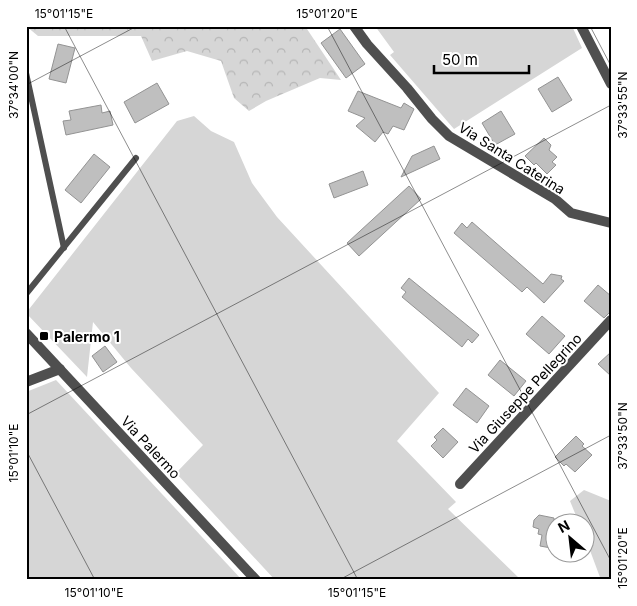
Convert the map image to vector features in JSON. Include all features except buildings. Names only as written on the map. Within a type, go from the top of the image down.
[{"type":"street","name":"Via Santa Caterina","points":[[354,26],[367,44],[449,136],[555,199],[571,213],[611,223]]},
{"type":"street","points":[[581,26],[611,84]]},
{"type":"street","name":"Via Giuseppe Pellegrino","points":[[460,484],[611,320]]},
{"type":"street","name":"Via Palermo","points":[[26,334],[256,580]]},
{"type":"street","points":[[26,382],[60,369]]},
{"type":"lane","points":[[26,73],[64,248]]},
{"type":"lane","points":[[26,294],[136,158]]},
{"type":"green space","points":[[26,26],[305,26],[341,80],[320,78],[266,101],[249,111],[234,98],[221,61],[187,51],[152,61],[141,36],[38,36]]},
{"type":"green space","points":[[375,26],[572,26],[582,48],[454,129],[390,55],[394,52]]},
{"type":"green space","points":[[194,116],[211,131],[234,142],[252,183],[277,217],[439,393],[397,441],[456,502],[448,509],[521,580],[275,580],[176,473],[203,445],[131,368],[93,322],[87,377],[26,313],[177,121]]},
{"type":"green space","points":[[56,380],[242,580],[26,580],[26,392]]},
{"type":"green space","points":[[584,490],[611,501],[611,580],[601,580],[594,561],[594,514],[575,514],[570,501]]},
{"type":"place","name":"Palermo 1","points":[[44,336]]}]
